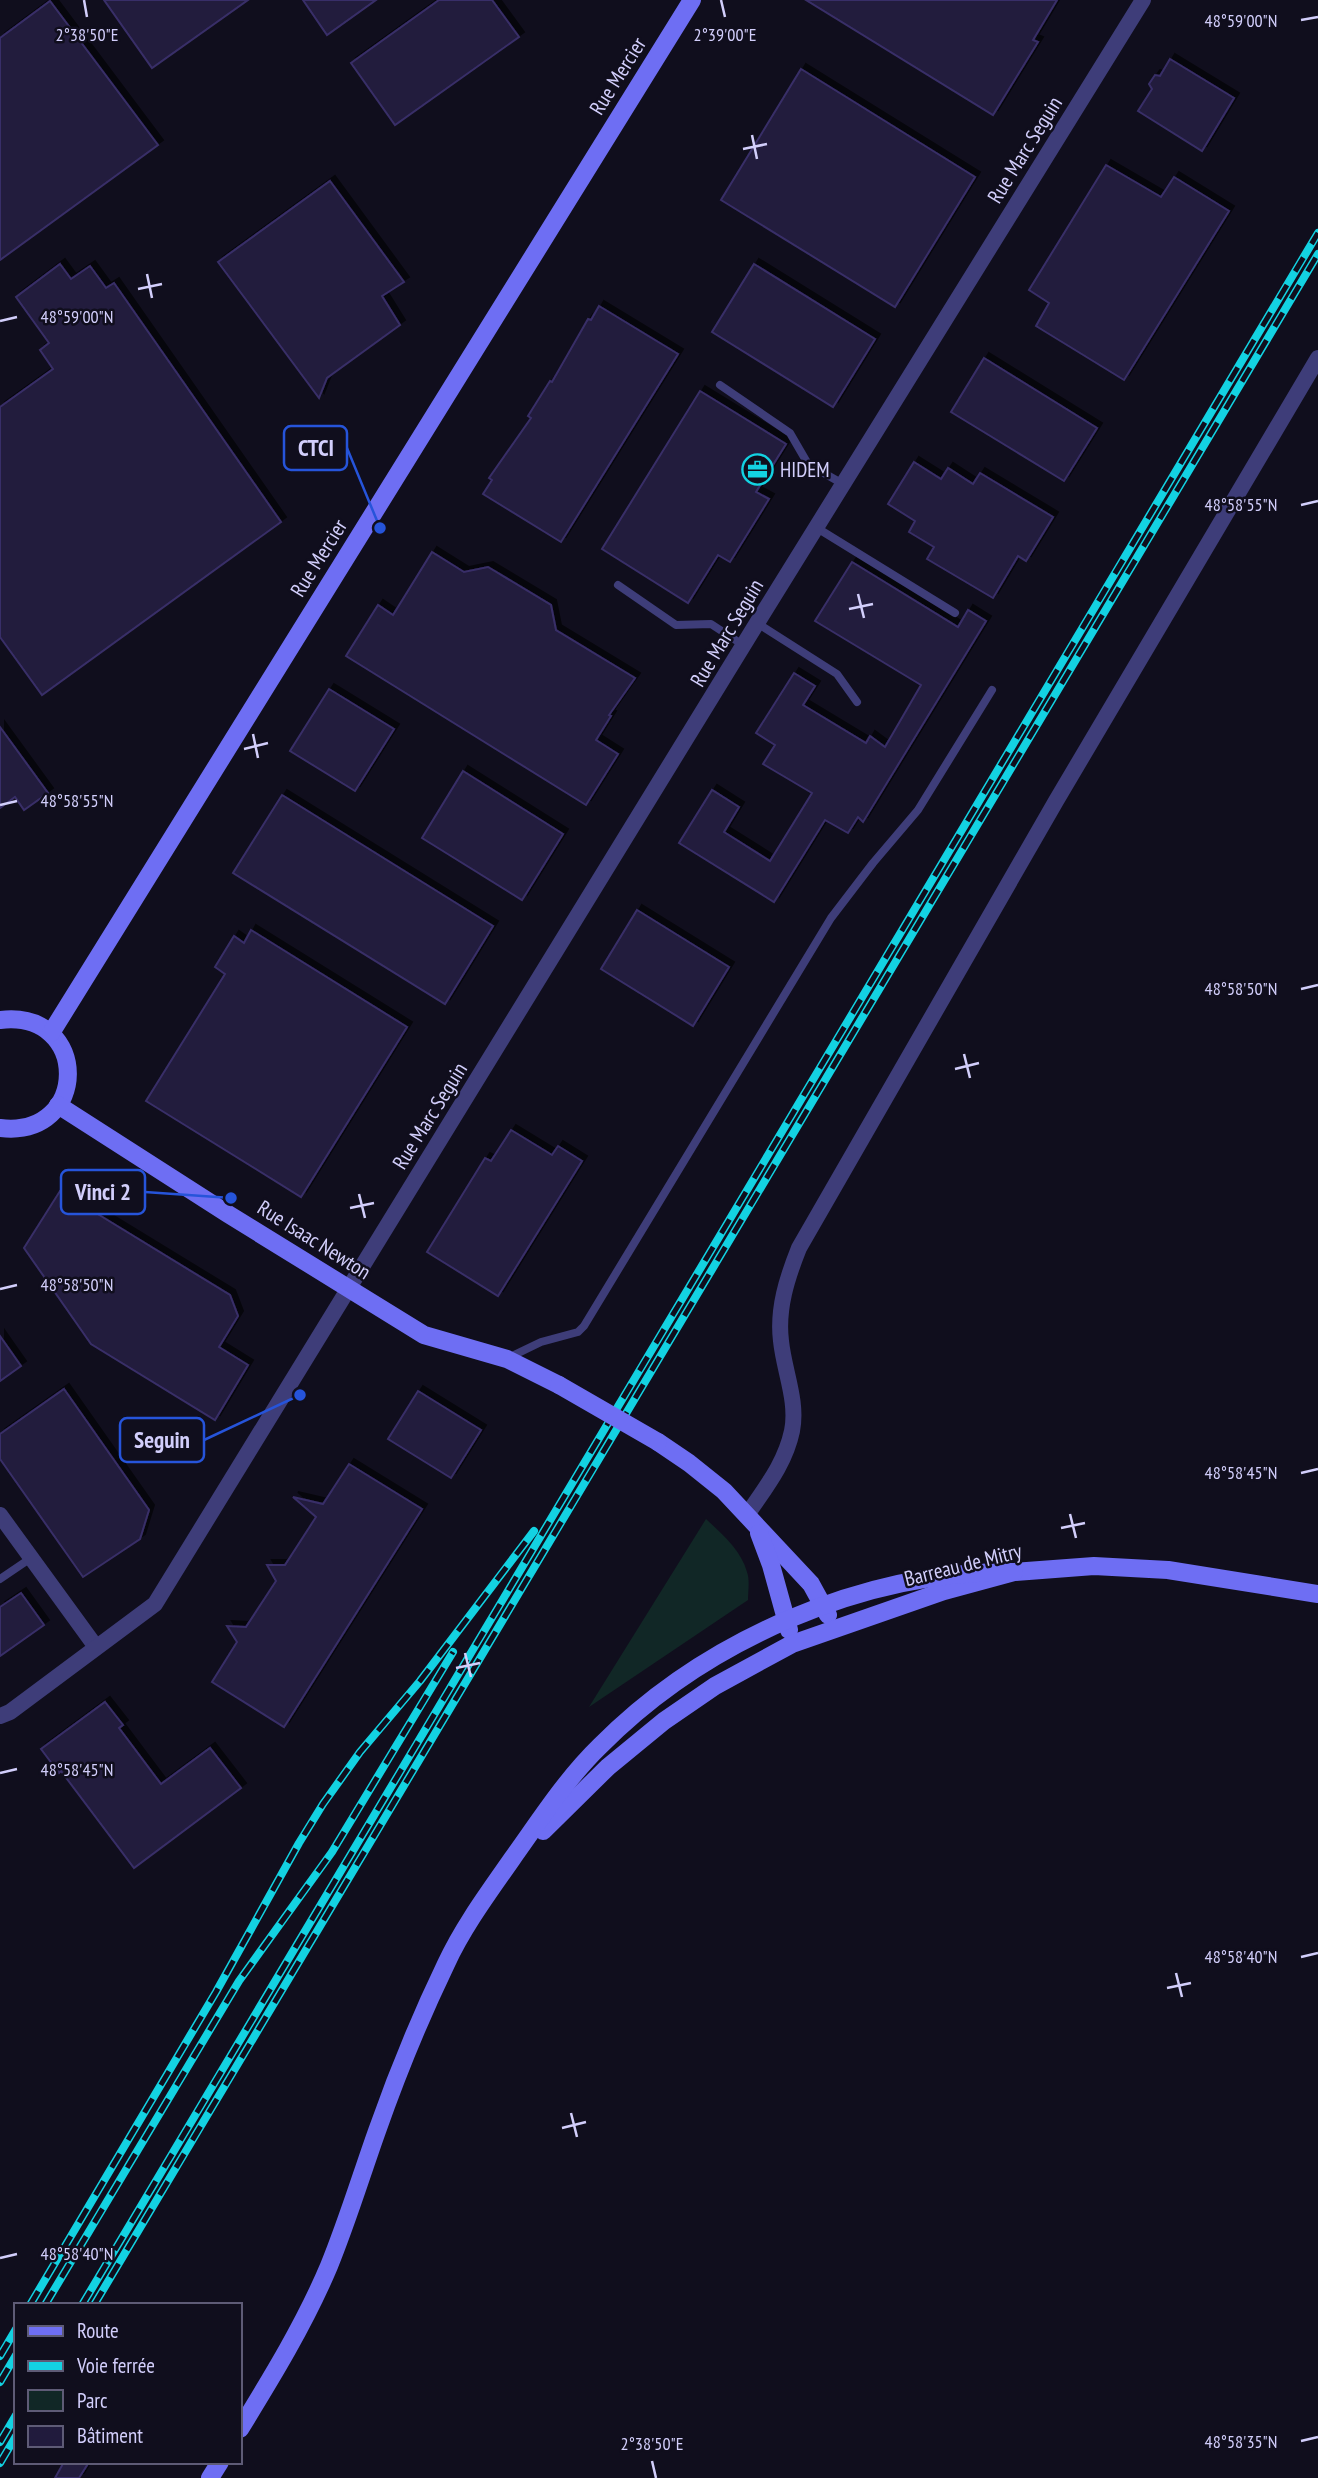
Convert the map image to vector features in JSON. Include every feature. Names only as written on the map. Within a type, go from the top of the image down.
[{"type":"street","name":"Rue Mercier","points":[[51,1032],[692,0]]},
{"type":"street","name":"Rue Marc Seguin","points":[[0,1716],[10,1712],[155,1604],[743,645],[1143,0]]},
{"type":"street","points":[[792,1644],[771,1565],[752,1522],[785,1457],[793,1429],[794,1410],[780,1322],[788,1277],[799,1248],[1056,801],[1318,358]]},
{"type":"street","points":[[0,1020],[16,1018],[34,1022],[51,1032],[62,1046],[68,1062],[69,1079],[65,1096],[54,1112],[38,1124],[20,1129],[0,1128]]},
{"type":"street","name":"Rue Isaac Newton","points":[[58,1105],[424,1335],[507,1359],[559,1385],[658,1442],[708,1478],[804,1576],[824,1605],[834,1628]]},
{"type":"street","points":[[0,1515],[96,1647]]},
{"type":"street","name":"Barreau de Mitry","points":[[506,1868],[608,1767],[664,1721],[715,1686],[792,1644],[834,1628],[944,1591],[1014,1572],[1094,1566],[1168,1570],[1318,1594]]},
{"type":"street","points":[[242,2427],[314,2301],[405,2057],[447,1960],[559,1792],[600,1746],[644,1707],[693,1671],[787,1620],[874,1589],[930,1576],[1014,1572]]},
{"type":"lane","points":[[720,386],[790,433],[808,464],[843,484]]},
{"type":"lane","points":[[817,528],[955,613]]},
{"type":"lane","points":[[618,585],[676,625],[711,624],[743,645]]},
{"type":"lane","points":[[757,623],[837,674],[857,702]]},
{"type":"lane","points":[[507,1359],[541,1342],[578,1332],[584,1326],[831,918],[918,810],[992,690]]},
{"type":"lane","points":[[0,1579],[31,1558]]},
{"type":"green space","points":[[706,1519],[730,1543],[744,1564],[749,1582],[748,1600],[589,1707]]},
{"type":"building","points":[[104,0],[248,0],[152,68]]},
{"type":"building","points":[[303,0],[376,0],[327,35]]},
{"type":"building","points":[[439,0],[492,0],[519,37],[395,125],[351,63]]},
{"type":"building","points":[[806,0],[1057,0],[1033,40],[1038,42],[993,115]]},
{"type":"building","points":[[50,1],[158,145],[0,260],[0,38]]},
{"type":"building","points":[[1170,59],[1234,98],[1202,151],[1138,111],[1152,89],[1149,84],[1155,75],[1160,76]]},
{"type":"building","points":[[801,69],[975,177],[895,307],[721,200]]},
{"type":"building","points":[[1106,165],[1161,197],[1174,177],[1229,211],[1124,380],[1036,326],[1049,303],[1029,290]]},
{"type":"building","points":[[330,181],[404,282],[382,296],[400,325],[327,378],[319,398],[218,262]]},
{"type":"building","points":[[60,264],[71,279],[90,266],[106,288],[114,283],[281,522],[42,695],[0,637],[0,407],[53,369],[40,350],[49,343],[16,297]]},
{"type":"building","points":[[754,264],[875,339],[833,407],[712,332]]},
{"type":"building","points":[[599,306],[678,354],[561,542],[483,494],[492,480],[489,478],[531,418],[528,416],[550,381],[552,382],[588,319],[591,320]]},
{"type":"building","points":[[984,358],[1097,428],[1064,481],[951,412]]},
{"type":"building","points":[[700,391],[786,444],[756,492],[769,499],[730,562],[718,555],[688,603],[602,549]]},
{"type":"building","points":[[914,462],[941,479],[948,468],[973,484],[980,473],[1053,517],[1026,561],[1018,556],[993,598],[927,559],[934,547],[909,532],[915,521],[888,504]]},
{"type":"building","points":[[432,552],[464,572],[488,567],[551,605],[556,630],[635,678],[609,715],[611,716],[596,740],[618,754],[586,805],[346,656],[378,605],[393,615]]},
{"type":"building","points":[[852,562],[958,627],[968,610],[986,621],[863,822],[858,817],[848,833],[825,820],[774,902],[679,843],[712,790],[739,807],[724,832],[770,861],[812,793],[763,764],[775,745],[756,733],[794,673],[815,686],[803,705],[866,743],[870,736],[885,747],[921,685],[815,621]]},
{"type":"building","points":[[329,689],[394,729],[355,791],[290,751]]},
{"type":"building","points":[[0,727],[48,793],[24,810],[15,797],[0,808]]},
{"type":"building","points":[[463,771],[563,834],[522,900],[422,838]]},
{"type":"building","points":[[282,795],[493,926],[445,1004],[233,873]]},
{"type":"building","points":[[637,910],[729,967],[693,1026],[601,969]]},
{"type":"building","points":[[251,930],[407,1027],[301,1197],[146,1101],[225,974],[215,967],[234,936],[244,943]]},
{"type":"building","points":[[511,1130],[552,1155],[558,1146],[582,1161],[498,1296],[427,1252],[485,1158],[491,1161]]},
{"type":"building","points":[[60,1191],[230,1295],[238,1316],[219,1347],[248,1365],[215,1420],[91,1344],[24,1248]]},
{"type":"building","points":[[0,1336],[21,1366],[0,1381]]},
{"type":"building","points":[[64,1389],[149,1510],[140,1539],[83,1577],[0,1459],[0,1434]]},
{"type":"building","points":[[418,1391],[481,1430],[451,1478],[388,1439]]},
{"type":"building","points":[[349,1464],[422,1509],[284,1727],[212,1682],[237,1642],[227,1626],[246,1627],[276,1581],[267,1565],[285,1565],[316,1517],[293,1497],[323,1504]]},
{"type":"building","points":[[21,1593],[44,1625],[0,1656],[0,1607]]},
{"type":"building","points":[[105,1702],[123,1725],[119,1728],[161,1784],[210,1748],[241,1788],[134,1868],[61,1771],[59,1773],[41,1749]]},
{"type":"building","points":[[63,2464],[88,2464],[79,2478],[55,2478]]},
{"type":"railway","points":[[83,2303],[1318,233]]},
{"type":"railway","points":[[95,2303],[1318,254]]},
{"type":"railway","points":[[31,2303],[216,1992],[323,1804],[360,1752],[420,1681],[534,1531]]},
{"type":"railway","points":[[46,2303],[239,1981],[332,1852],[453,1652]]},
{"type":"railway","points":[[0,2356],[14,2332]]},
{"type":"railway","points":[[0,2382],[14,2358]]},
{"type":"railway","points":[[0,2442],[14,2418]]},
{"type":"railway","points":[[0,2463],[14,2439]]},
{"type":"place","name":"HIDEM","points":[[757,470]]},
{"type":"place","name":"CTCI","points":[[380,528]]},
{"type":"place","name":"Vinci 2","points":[[231,1198]]},
{"type":"place","name":"Seguin","points":[[300,1395]]}]
